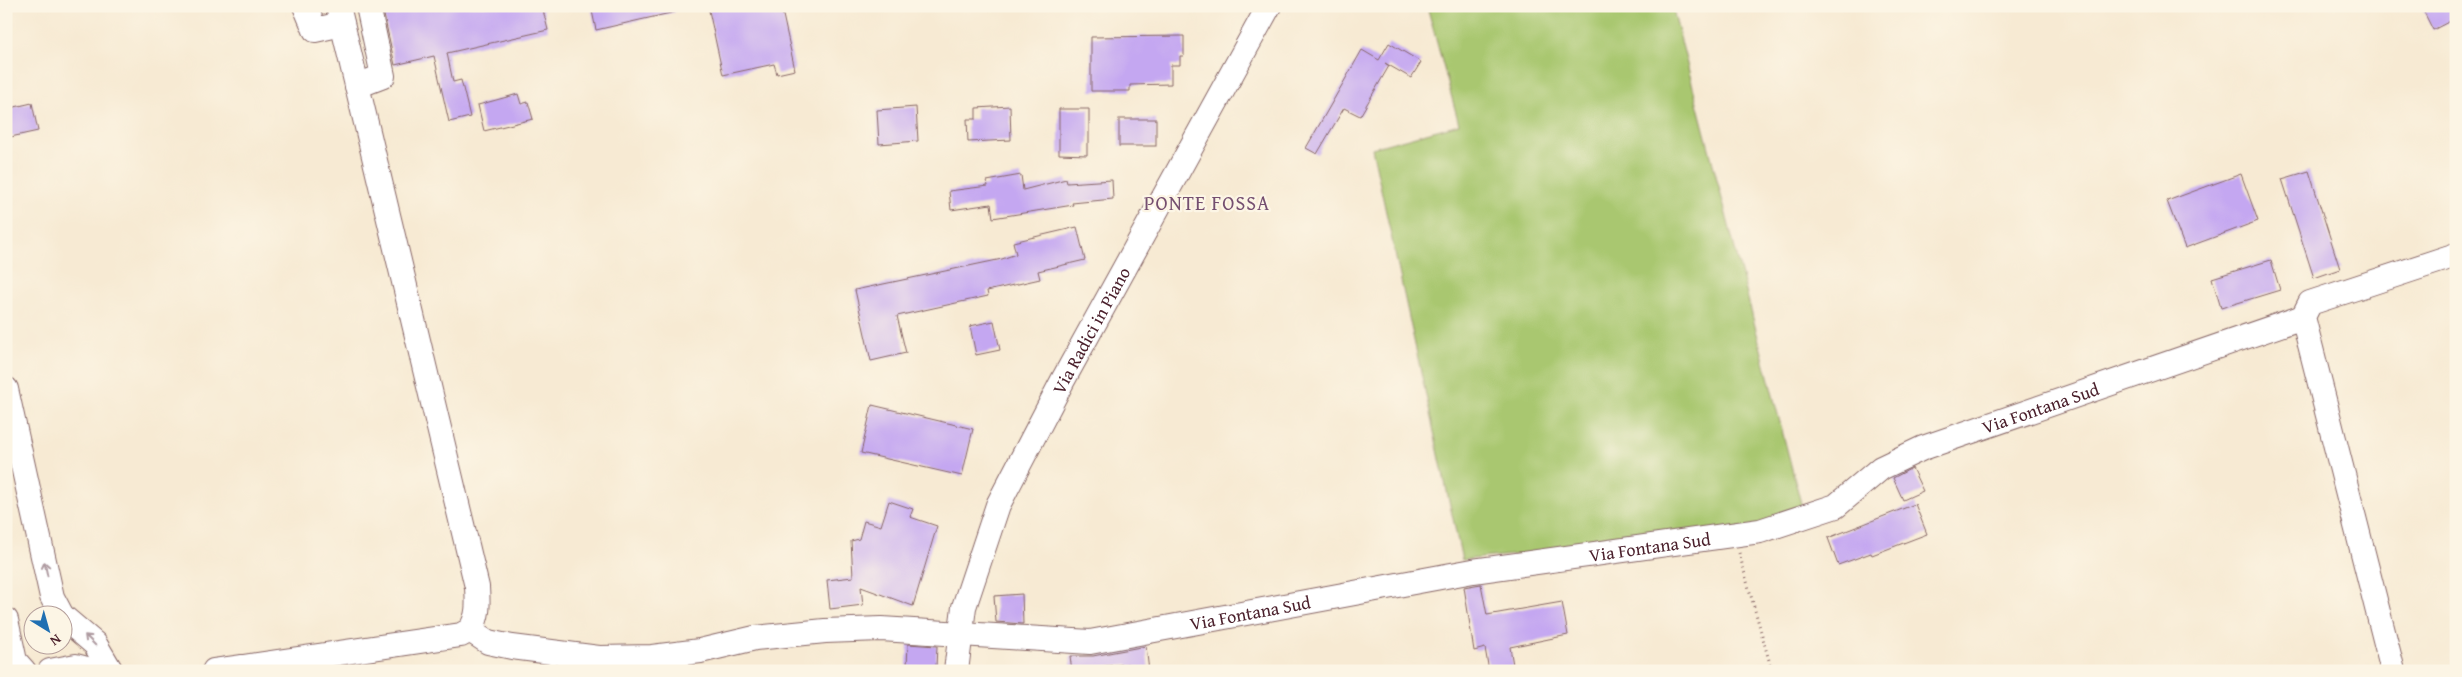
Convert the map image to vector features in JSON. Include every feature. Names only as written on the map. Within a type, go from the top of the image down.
[{"type":"street","points":[[214,671],[243,669],[461,636],[470,630],[475,622],[478,606],[477,587],[340,15],[315,30],[306,6]]},
{"type":"street","points":[[357,86],[383,76],[368,6]]},
{"type":"street","points":[[1243,52],[1258,6]]},
{"type":"street","name":"Via Radici in Piano","points":[[956,671],[964,607],[998,505],[1063,380],[1269,6]]},
{"type":"street","name":"Via Fontana Sud","points":[[470,630],[488,642],[512,647],[599,658],[652,657],[700,651],[755,638],[825,631],[881,630],[1090,642],[1474,570],[1760,531],[1836,506],[1881,468],[1923,448],[2303,317],[2310,303],[2456,255]]},
{"type":"street","points":[[2303,317],[2393,671]]},
{"type":"street","points":[[6,389],[52,597],[56,604]]},
{"type":"street","points":[[6,620],[15,661],[24,671]]},
{"type":"street","points":[[72,624],[95,644],[111,671]]},
{"type":"street","points":[[50,671],[76,666],[95,671]]},
{"type":"path","points":[[1733,534],[1772,671]]},
{"type":"green space","points":[[1427,6],[1672,6],[1804,515],[1755,531],[1462,560],[1372,148],[1459,124]]},
{"type":"building","points":[[382,6],[542,6],[548,30],[447,53],[453,82],[461,80],[470,117],[449,122],[434,56],[395,65]]},
{"type":"building","points":[[591,6],[674,6],[675,12],[596,30]]},
{"type":"building","points":[[708,6],[781,6],[795,70],[777,74],[774,64],[723,75]]},
{"type":"building","points":[[2421,6],[2456,6],[2456,18],[2433,30]]},
{"type":"building","points":[[1184,36],[1184,56],[1180,56],[1180,65],[1171,65],[1171,84],[1130,85],[1130,91],[1091,91],[1091,37]]},
{"type":"building","points":[[1389,43],[1421,62],[1411,78],[1385,63],[1389,66],[1360,116],[1344,108],[1317,154],[1306,148],[1362,50],[1379,60]]},
{"type":"building","points":[[518,94],[521,104],[528,102],[533,119],[484,131],[478,105]]},
{"type":"building","points":[[32,103],[38,131],[6,138],[6,109]]},
{"type":"building","points":[[1010,106],[1011,140],[968,142],[967,119],[976,119],[976,108]]},
{"type":"building","points":[[916,107],[918,141],[879,144],[877,110]]},
{"type":"building","points":[[1059,109],[1089,109],[1087,155],[1059,154]]},
{"type":"building","points":[[1119,119],[1156,119],[1156,146],[1119,146]]},
{"type":"building","points":[[2309,171],[2340,269],[2314,278],[2282,179]]},
{"type":"building","points":[[2241,174],[2258,221],[2185,248],[2167,201]]},
{"type":"building","points":[[1021,175],[1023,190],[1066,179],[1067,183],[1112,180],[1113,199],[1072,203],[1073,205],[993,218],[991,204],[951,210],[949,191],[988,186],[987,181]]},
{"type":"building","points":[[1077,227],[1085,260],[1038,271],[1040,279],[987,291],[988,296],[897,316],[906,353],[871,361],[855,290],[1002,259],[1016,254],[1013,242]]},
{"type":"building","points":[[2271,260],[2280,290],[2221,308],[2212,278]]},
{"type":"building","points":[[994,321],[1000,350],[976,355],[970,326]]},
{"type":"building","points":[[872,405],[973,429],[962,476],[861,453]]},
{"type":"building","points":[[1912,468],[1923,491],[1903,500],[1893,478]]},
{"type":"building","points":[[889,501],[913,509],[910,517],[937,526],[913,606],[861,587],[863,605],[830,609],[827,580],[853,577],[851,541],[859,539],[864,521],[881,526]]},
{"type":"building","points":[[1915,504],[1927,534],[1872,555],[1871,553],[1838,565],[1828,538]]},
{"type":"building","points":[[1481,584],[1487,615],[1562,602],[1568,635],[1510,647],[1514,671],[1489,671],[1485,648],[1474,651],[1464,587]]},
{"type":"building","points":[[1022,594],[1023,624],[996,622],[994,596]]},
{"type":"building","points":[[908,644],[937,646],[936,667],[907,666]]},
{"type":"building","points":[[1146,646],[1149,671],[1129,671],[1128,664],[1098,667],[1098,671],[1072,671],[1070,656],[1093,656]]},
{"type":"district","name":"PONTE FOSSA","points":[[1207,202]]}]
